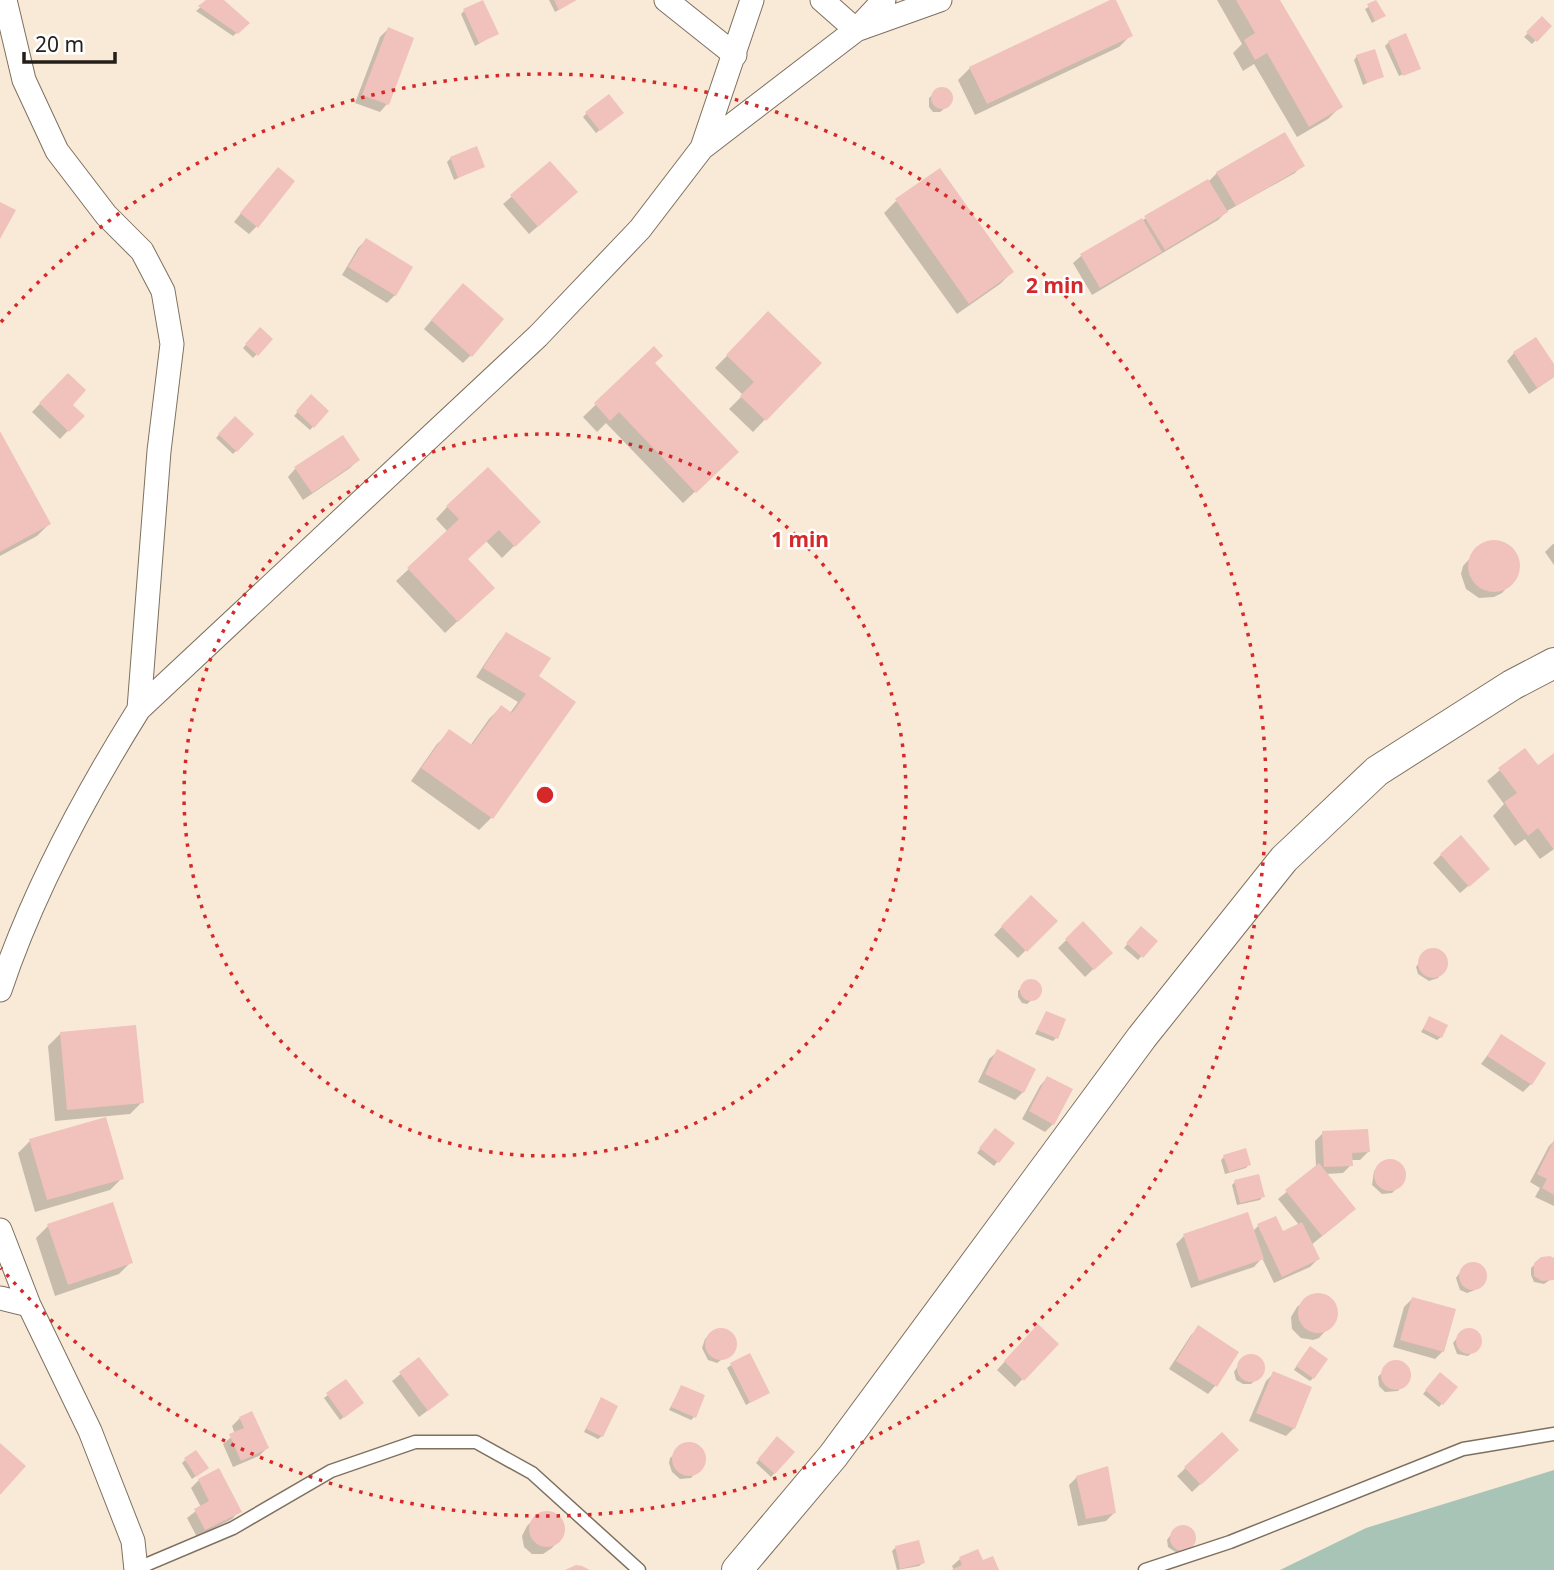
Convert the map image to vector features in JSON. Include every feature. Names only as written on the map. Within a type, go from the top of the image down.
[{"type":"street","points":[[5,0],[24,79],[57,151],[106,215],[142,250],[163,291],[172,344],[159,451],[139,709]]},
{"type":"street","points":[[666,0],[735,55]]},
{"type":"street","points":[[702,149],[752,0]]},
{"type":"street","points":[[822,0],[856,30]]},
{"type":"street","points":[[0,990],[71,826],[98,775],[139,709],[538,336],[640,229],[702,149],[856,30],[884,0]]},
{"type":"street","points":[[856,30],[940,0]]},
{"type":"street","points":[[737,1570],[833,1456],[1142,1037],[1284,859],[1377,771],[1512,685],[1554,663]]},
{"type":"street","points":[[0,1230],[29,1305],[90,1431],[133,1541],[136,1569]]},
{"type":"street","points":[[0,1298],[29,1305]]},
{"type":"lane","points":[[1144,1570],[1230,1542],[1463,1449],[1554,1434]]},
{"type":"lane","points":[[136,1569],[233,1528],[331,1471],[415,1442],[476,1442],[532,1473],[639,1570]]},
{"type":"green space","points":[[1554,1470],[1554,1570],[1280,1570],[1366,1528]]},
{"type":"building","points":[[206,0],[224,0],[250,23],[238,34],[198,6]]},
{"type":"building","points":[[483,0],[499,34],[479,43],[463,9]]},
{"type":"building","points":[[554,0],[577,0],[559,10]]},
{"type":"building","points":[[1110,0],[1116,0],[1133,36],[987,104],[969,67]]},
{"type":"building","points":[[1236,0],[1280,0],[1343,107],[1309,127],[1267,53],[1255,60],[1244,40],[1255,33]]},
{"type":"building","points":[[1376,0],[1386,16],[1375,21],[1367,4]]},
{"type":"building","points":[[1542,16],[1552,26],[1537,42],[1526,32]]},
{"type":"building","points":[[388,27],[414,38],[389,105],[362,95]]},
{"type":"building","points":[[1406,33],[1421,69],[1403,76],[1388,41]]},
{"type":"building","points":[[1375,49],[1384,77],[1367,83],[1356,55]]},
{"type":"building","points":[[942,87],[950,90],[953,98],[950,106],[942,109],[934,106],[931,98],[934,90]]},
{"type":"building","points":[[609,94],[624,113],[600,131],[585,112]]},
{"type":"building","points":[[1285,132],[1305,166],[1236,206],[1216,172]]},
{"type":"building","points":[[477,146],[485,167],[458,178],[450,157]]},
{"type":"building","points":[[550,161],[578,192],[538,227],[510,195]]},
{"type":"building","points":[[278,167],[295,181],[258,228],[240,213]]},
{"type":"building","points":[[940,168],[1014,272],[969,304],[895,199]]},
{"type":"building","points":[[1208,179],[1228,212],[1165,250],[1144,216]]},
{"type":"building","points":[[0,202],[16,210],[0,239]]},
{"type":"building","points":[[1142,218],[1162,252],[1100,288],[1080,254]]},
{"type":"building","points":[[366,238],[413,267],[396,296],[348,267]]},
{"type":"building","points":[[463,283],[504,319],[472,357],[431,320]]},
{"type":"building","points":[[768,311],[822,363],[766,421],[740,396],[754,382],[726,355]]},
{"type":"building","points":[[260,327],[273,339],[258,356],[245,344]]},
{"type":"building","points":[[1536,337],[1554,364],[1554,377],[1537,388],[1513,352]]},
{"type":"building","points":[[654,346],[663,356],[655,363],[739,452],[696,493],[619,412],[610,421],[594,403]]},
{"type":"building","points":[[68,373],[86,390],[73,405],[85,416],[69,432],[39,403]]},
{"type":"building","points":[[311,394],[329,411],[314,428],[296,411]]},
{"type":"building","points":[[235,416],[254,434],[237,452],[218,434]]},
{"type":"building","points":[[0,431],[51,524],[0,552]]},
{"type":"building","points":[[343,435],[360,460],[312,493],[294,467]]},
{"type":"building","points":[[488,467],[541,522],[515,547],[499,530],[468,559],[495,588],[458,622],[407,568],[459,519],[446,506]]},
{"type":"building","points":[[1494,540],[1504,542],[1512,548],[1518,556],[1518,576],[1512,584],[1504,590],[1494,592],[1484,590],[1476,584],[1470,576],[1468,566],[1470,556],[1476,548],[1484,542]]},
{"type":"building","points":[[506,632],[551,658],[539,676],[576,702],[493,819],[421,768],[449,729],[472,745],[501,705],[512,713],[526,694],[483,668]]},
{"type":"building","points":[[1525,748],[1538,765],[1554,753],[1554,850],[1538,828],[1528,836],[1504,802],[1517,793],[1498,768]]},
{"type":"building","points":[[1461,835],[1490,869],[1469,887],[1440,854]]},
{"type":"building","points":[[1031,895],[1058,921],[1027,952],[1001,926]]},
{"type":"building","points":[[1083,921],[1113,953],[1094,970],[1065,939]]},
{"type":"building","points":[[1141,926],[1158,941],[1143,958],[1126,943]]},
{"type":"building","points":[[1433,948],[1444,952],[1448,963],[1444,974],[1433,978],[1422,974],[1418,963],[1422,952]]},
{"type":"building","points":[[1031,979],[1039,982],[1042,990],[1039,998],[1031,1001],[1023,998],[1020,990],[1023,982]]},
{"type":"building","points":[[1046,1011],[1066,1019],[1058,1039],[1037,1030]]},
{"type":"building","points":[[1429,1016],[1448,1025],[1442,1038],[1423,1029]]},
{"type":"building","points":[[136,1025],[144,1103],[67,1110],[60,1032]]},
{"type":"building","points":[[1501,1034],[1546,1063],[1532,1085],[1487,1056]]},
{"type":"building","points":[[997,1049],[1036,1069],[1024,1093],[985,1074]]},
{"type":"building","points":[[1047,1076],[1073,1089],[1054,1125],[1029,1111]]},
{"type":"building","points":[[106,1117],[124,1179],[47,1200],[29,1139]]},
{"type":"building","points":[[995,1128],[1015,1143],[999,1163],[979,1148]]},
{"type":"building","points":[[1368,1129],[1370,1152],[1352,1153],[1353,1166],[1324,1167],[1322,1131]]},
{"type":"building","points":[[1554,1140],[1554,1195],[1542,1188],[1547,1179],[1537,1174]]},
{"type":"building","points":[[1246,1148],[1251,1165],[1229,1172],[1223,1155]]},
{"type":"building","points":[[1390,1159],[1401,1164],[1406,1175],[1401,1186],[1390,1191],[1379,1186],[1374,1175],[1379,1164]]},
{"type":"building","points":[[1319,1163],[1356,1209],[1322,1236],[1285,1190]]},
{"type":"building","points":[[1259,1174],[1265,1197],[1240,1203],[1234,1180]]},
{"type":"building","points":[[113,1202],[133,1263],[68,1285],[47,1224]]},
{"type":"building","points":[[1248,1212],[1264,1259],[1199,1281],[1183,1234]]},
{"type":"building","points":[[1276,1216],[1283,1231],[1302,1222],[1320,1259],[1282,1277],[1257,1224]]},
{"type":"building","points":[[1541,1257],[1554,1258],[1554,1280],[1542,1281],[1534,1276],[1534,1263]]},
{"type":"building","points":[[1473,1262],[1483,1266],[1487,1276],[1483,1286],[1473,1290],[1463,1286],[1459,1276],[1463,1266]]},
{"type":"building","points":[[1318,1293],[1326,1294],[1332,1299],[1337,1305],[1337,1321],[1332,1327],[1326,1332],[1318,1333],[1310,1332],[1304,1327],[1299,1321],[1298,1313],[1299,1305],[1304,1299],[1310,1294]]},
{"type":"building","points":[[1412,1297],[1456,1309],[1444,1352],[1400,1340]]},
{"type":"building","points":[[1038,1324],[1059,1344],[1024,1381],[1004,1361]]},
{"type":"building","points":[[1198,1325],[1239,1352],[1217,1387],[1176,1361]]},
{"type":"building","points":[[721,1328],[732,1333],[737,1344],[732,1355],[721,1360],[710,1355],[705,1344],[710,1333]]},
{"type":"building","points":[[1469,1328],[1478,1332],[1482,1341],[1478,1350],[1469,1354],[1460,1350],[1456,1341],[1460,1332]]},
{"type":"building","points":[[1310,1346],[1328,1359],[1314,1379],[1296,1366]]},
{"type":"building","points":[[750,1353],[770,1393],[750,1403],[730,1363]]},
{"type":"building","points":[[1251,1354],[1261,1358],[1265,1368],[1261,1378],[1251,1382],[1241,1378],[1237,1368],[1241,1358]]},
{"type":"building","points":[[419,1357],[449,1395],[428,1411],[399,1372]]},
{"type":"building","points":[[1396,1360],[1402,1361],[1410,1369],[1410,1381],[1402,1389],[1396,1390],[1390,1389],[1382,1381],[1381,1375],[1382,1369],[1390,1361]]},
{"type":"building","points":[[1273,1371],[1312,1387],[1295,1429],[1256,1413]]},
{"type":"building","points":[[1440,1372],[1458,1387],[1443,1405],[1425,1390]]},
{"type":"building","points":[[346,1379],[364,1403],[344,1418],[326,1393]]},
{"type":"building","points":[[681,1385],[705,1395],[696,1418],[671,1407]]},
{"type":"building","points":[[601,1397],[618,1406],[603,1437],[586,1429]]},
{"type":"building","points":[[252,1411],[269,1448],[241,1461],[229,1434],[244,1428],[239,1417]]},
{"type":"building","points":[[1222,1432],[1239,1450],[1201,1485],[1184,1467]]},
{"type":"building","points":[[777,1436],[795,1452],[775,1474],[758,1459]]},
{"type":"building","points":[[689,1442],[701,1447],[706,1459],[701,1471],[689,1476],[677,1471],[672,1459],[677,1447]]},
{"type":"building","points":[[0,1443],[26,1466],[0,1495]]},
{"type":"building","points":[[196,1450],[209,1468],[196,1477],[184,1458]]},
{"type":"building","points":[[1108,1466],[1116,1513],[1086,1519],[1076,1476]]},
{"type":"building","points":[[219,1468],[242,1512],[205,1530],[194,1509],[209,1501],[198,1479]]},
{"type":"building","points":[[547,1511],[560,1516],[565,1529],[560,1542],[547,1547],[534,1542],[529,1529],[534,1516]]},
{"type":"building","points":[[1183,1525],[1192,1529],[1196,1538],[1192,1547],[1183,1551],[1174,1547],[1170,1538],[1174,1529]]},
{"type":"building","points":[[919,1540],[925,1563],[900,1569],[895,1546]]},
{"type":"building","points":[[978,1549],[983,1560],[993,1556],[999,1570],[951,1570],[962,1565],[959,1557]]},
{"type":"building","points":[[576,1565],[582,1566],[590,1570],[565,1570]]}]
